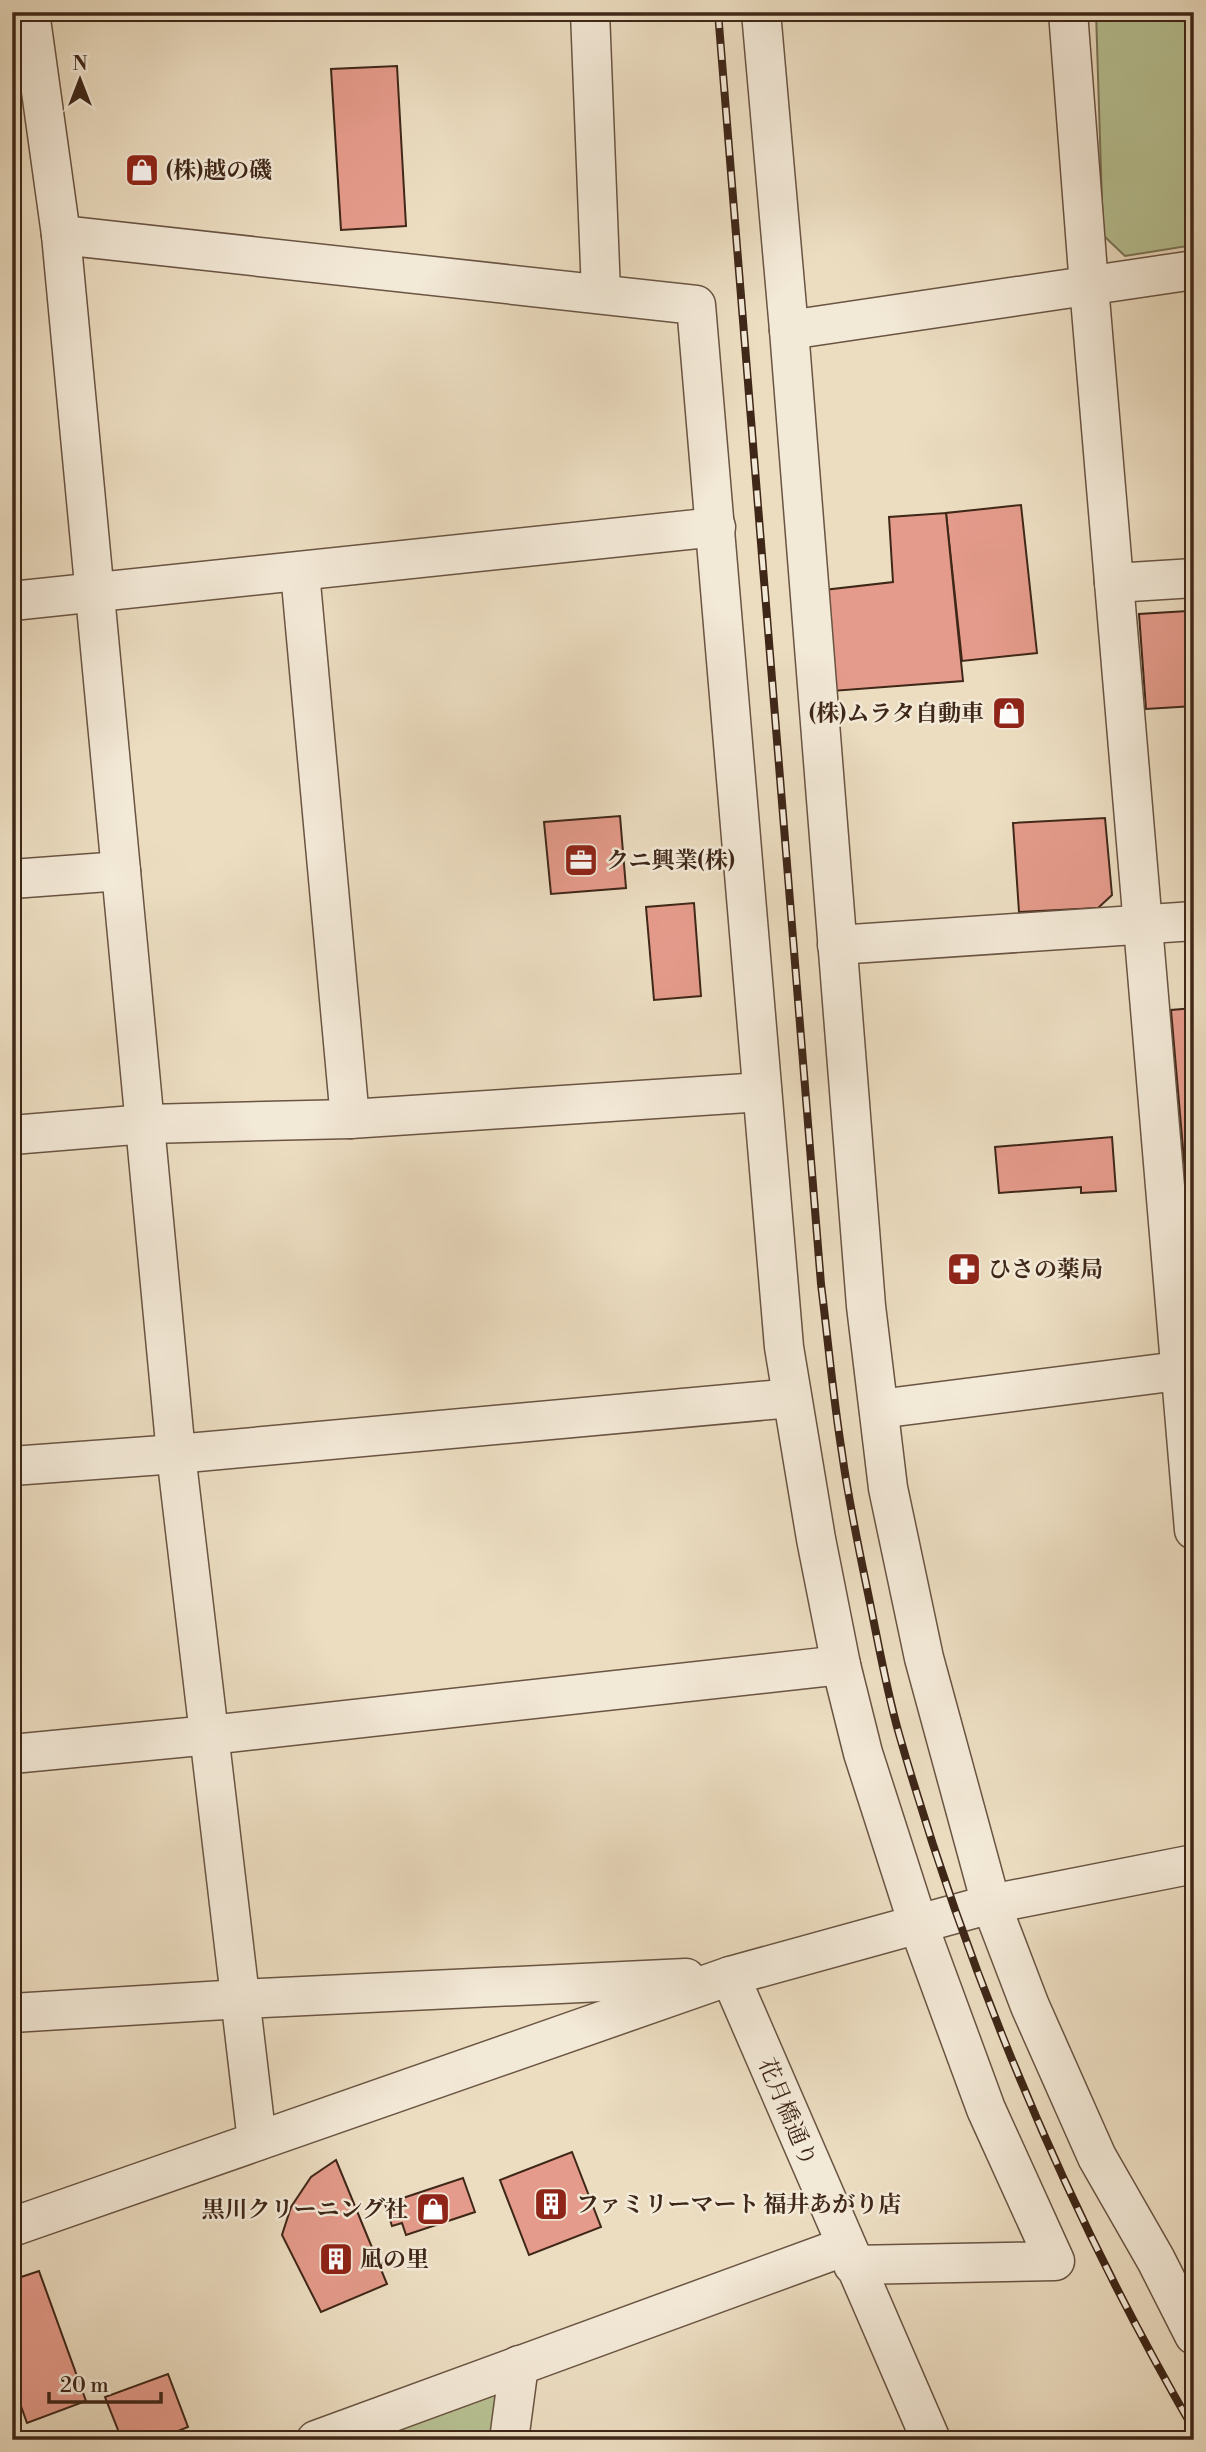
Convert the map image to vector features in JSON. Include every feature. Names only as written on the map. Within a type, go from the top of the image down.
[{"type":"street","points":[[590,12],[601,293]]},
{"type":"street","points":[[761,12],[789,330],[866,1306],[888,1488],[924,1658],[991,1904],[1030,2006],[1097,2157],[1156,2260],[1194,2334]]},
{"type":"street","points":[[1068,12],[1088,286],[1142,923],[1187,1369],[1194,1530]]},
{"type":"street","points":[[25,27],[61,235],[176,1454],[257,2141]]},
{"type":"street","points":[[61,235],[696,305],[784,1347],[816,1539],[841,1665],[863,1753],[918,1924],[986,2109],[1055,2261],[850,2256],[519,2365],[316,2440]]},
{"type":"street","points":[[789,330],[1194,270]]},
{"type":"street","points":[[12,601],[716,527]]},
{"type":"street","points":[[300,572],[350,1119]]},
{"type":"street","points":[[1114,583],[1194,578]]},
{"type":"street","points":[[12,879],[121,871]]},
{"type":"street","points":[[837,945],[1194,921]]},
{"type":"street","points":[[12,1135],[146,1124],[350,1119],[762,1092]]},
{"type":"street","points":[[879,1409],[1187,1369]]},
{"type":"street","points":[[12,1466],[176,1454],[792,1398]]},
{"type":"street","points":[[12,1754],[211,1735],[841,1665]]},
{"type":"street","points":[[12,2227],[730,1976],[991,1904],[1194,1864]]},
{"type":"street","points":[[12,2013],[241,1999],[730,1976]]},
{"type":"street","name":"花月橋通り","points":[[730,1976],[931,2440]]},
{"type":"street","points":[[1156,2260],[1194,2263]]},
{"type":"street","points":[[509,2440],[519,2365]]},
{"type":"green space","points":[[1096,12],[1194,12],[1194,245],[1125,256],[1103,235]]},
{"type":"green space","points":[[505,2380],[497,2440],[345,2440]]},
{"type":"building","points":[[397,66],[406,226],[341,230],[331,69]]},
{"type":"building","points":[[1021,505],[1037,653],[962,661],[946,513]]},
{"type":"building","points":[[946,513],[963,681],[832,691],[824,590],[893,582],[889,517]]},
{"type":"building","points":[[1187,611],[1194,706],[1146,709],[1139,614]]},
{"type":"building","points":[[620,816],[626,888],[551,894],[544,822]]},
{"type":"building","points":[[1105,818],[1112,895],[1098,908],[1019,912],[1013,823]]},
{"type":"building","points":[[694,903],[701,996],[654,1000],[646,907]]},
{"type":"building","points":[[1194,1008],[1194,1276],[1171,1010]]},
{"type":"building","points":[[1112,1137],[1116,1191],[1081,1193],[1081,1187],[999,1193],[995,1147]]},
{"type":"building","name":"ファミリーマート 福井あがり店","points":[[572,2152],[601,2227],[529,2255],[500,2180]]},
{"type":"building","name":"凪の里","points":[[336,2160],[387,2284],[321,2312],[282,2235],[291,2207],[311,2177]]},
{"type":"building","points":[[463,2178],[475,2212],[406,2235],[402,2223],[392,2226],[385,2204]]},
{"type":"building","points":[[39,2271],[86,2401],[27,2423],[12,2381],[12,2280]]},
{"type":"building","points":[[168,2374],[188,2427],[156,2440],[122,2440],[105,2397]]},
{"type":"railway","points":[[718,12],[821,1284],[839,1432],[855,1529],[899,1734],[957,1914],[990,2003],[1063,2178],[1104,2263],[1194,2430]]},
{"type":"place","name":"(株)越の磯","points":[[142,170]]},
{"type":"place","name":"(株)ムラタ自動車","points":[[1009,713]]},
{"type":"place","name":"クニ興業(株)","points":[[581,860]]},
{"type":"place","name":"ひさの薬局","points":[[964,1269]]},
{"type":"place","name":"ファミリーマート 福井あがり店","points":[[551,2204]]},
{"type":"place","name":"黒川クリーニング社","points":[[433,2209]]},
{"type":"place","name":"凪の里","points":[[336,2259]]}]
